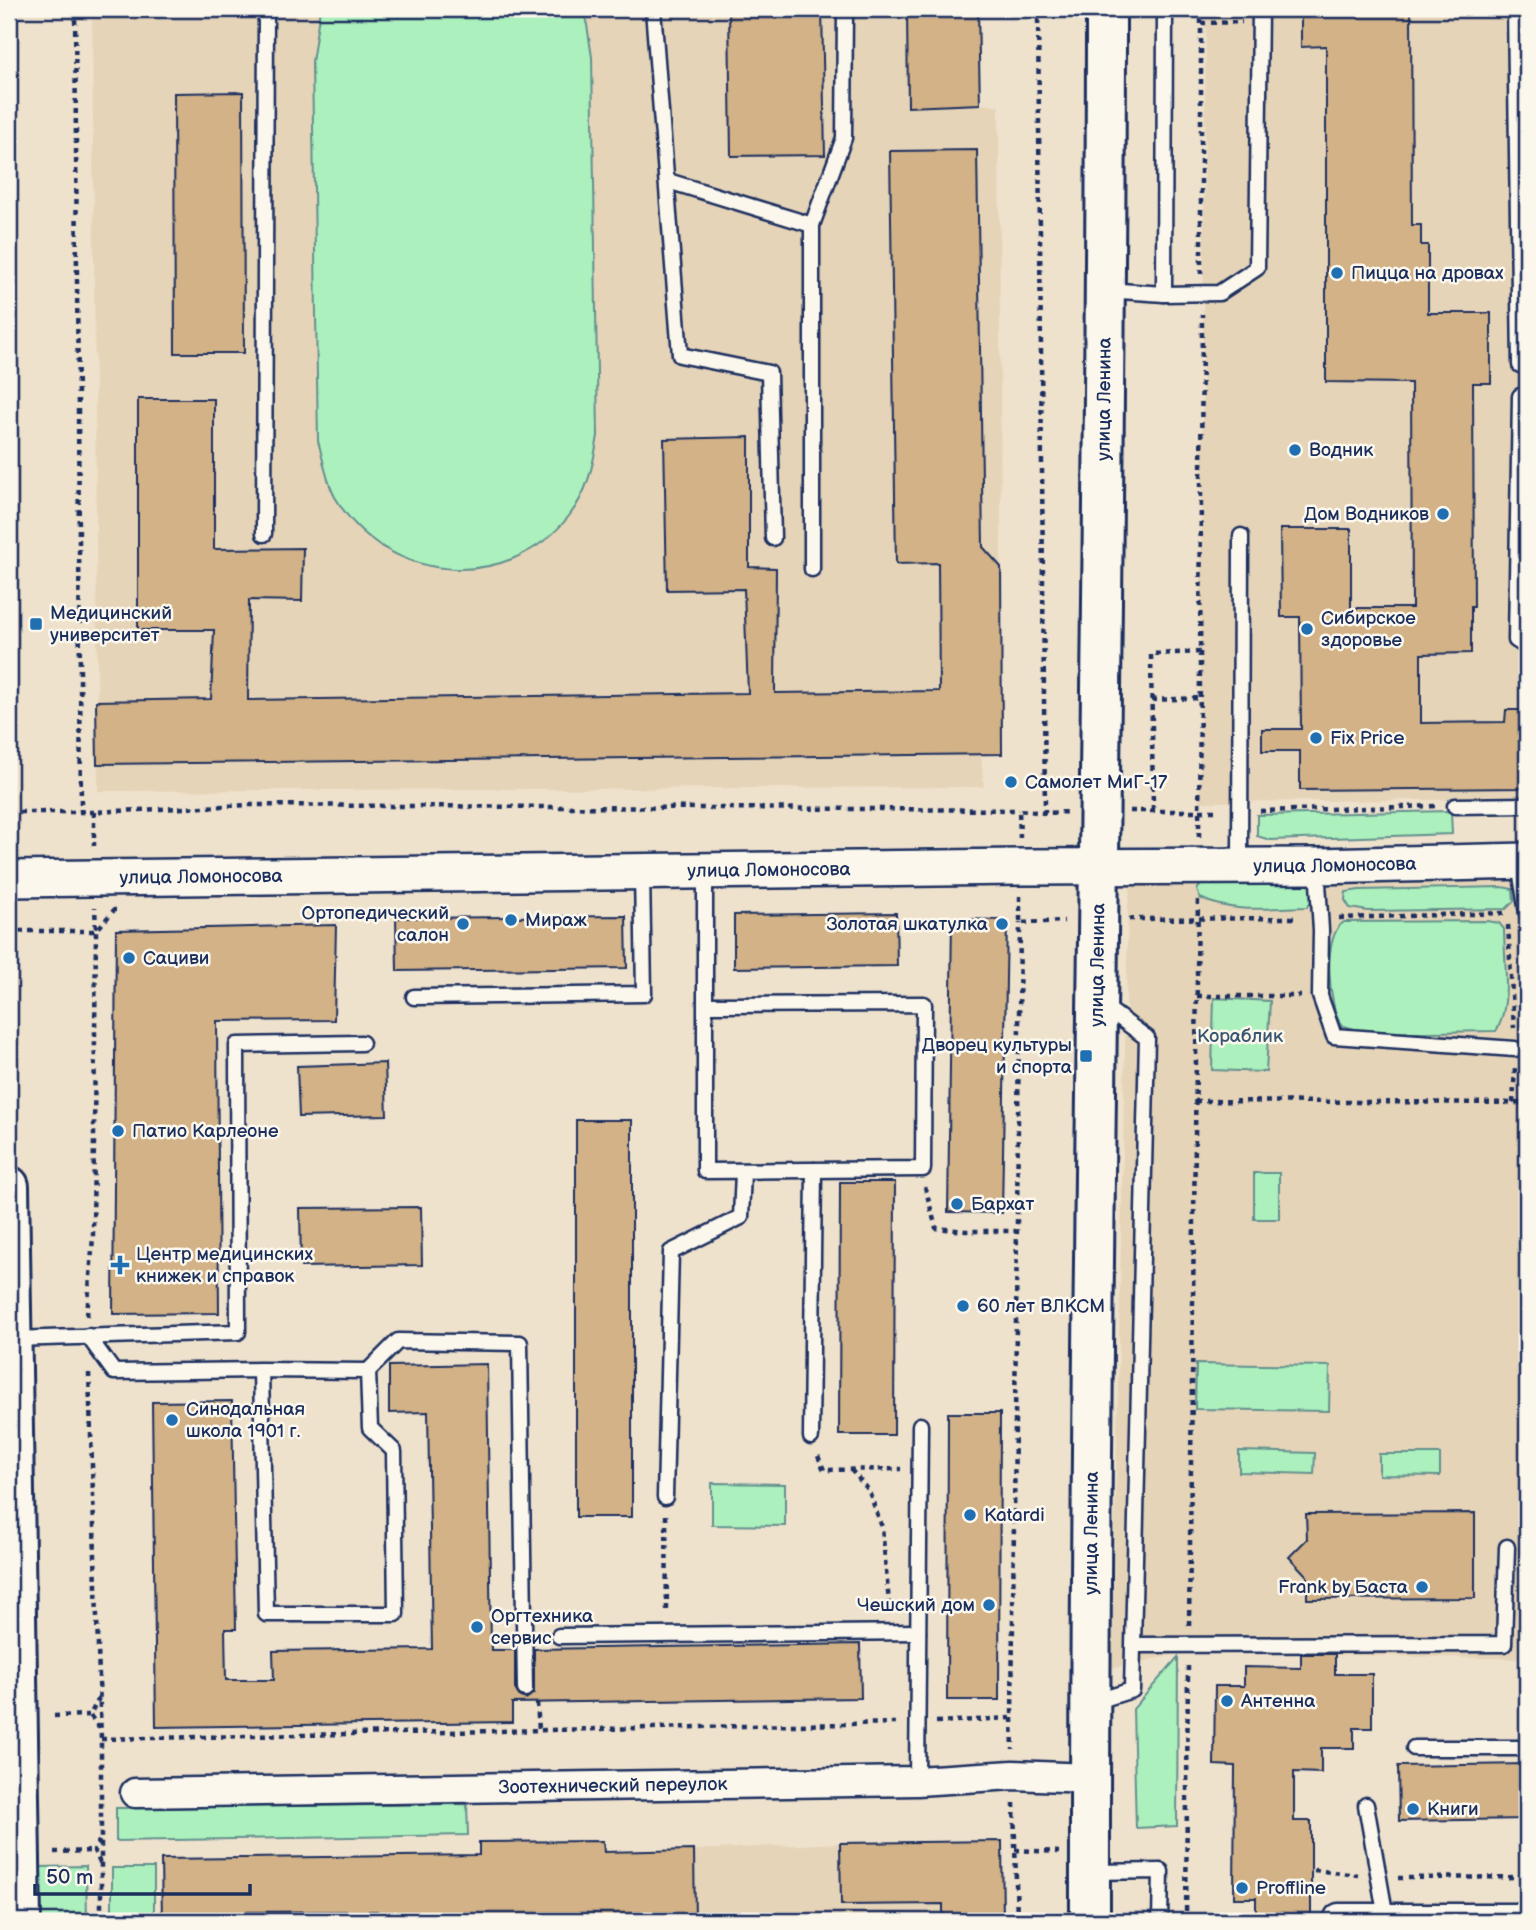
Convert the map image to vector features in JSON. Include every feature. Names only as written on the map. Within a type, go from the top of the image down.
[{"type":"main road","name":"улица Ленина","points":[[1090,1921],[1089,1703],[1106,9]]},
{"type":"main road","points":[[9,1186],[14,1802],[21,1921]]},
{"type":"street","name":"улица Ломоносова","points":[[9,879],[1098,866],[1317,866],[1523,861]]},
{"type":"street","name":"Зоотехнический переулок","points":[[135,1793],[917,1781],[1013,1775],[1089,1778]]},
{"type":"street","points":[[1339,1919],[1527,1917]]},
{"type":"lane","points":[[264,534],[266,9]]},
{"type":"lane","points":[[653,9],[680,355],[769,373],[773,538]]},
{"type":"lane","points":[[812,569],[812,225],[844,138],[845,9]]},
{"type":"lane","points":[[1164,294],[1165,9]]},
{"type":"lane","points":[[1519,11],[1520,365]]},
{"type":"lane","points":[[1105,290],[1164,294],[1219,293],[1257,268],[1260,15]]},
{"type":"lane","points":[[668,181],[812,225]]},
{"type":"lane","points":[[1520,396],[1517,640],[1527,647]]},
{"type":"lane","points":[[1240,865],[1241,536]]},
{"type":"lane","points":[[1455,806],[1527,805]]},
{"type":"lane","points":[[1523,861],[1527,913]]},
{"type":"lane","points":[[1317,866],[1321,930],[1320,996],[1334,1036],[1515,1049]]},
{"type":"lane","points":[[705,871],[705,1171],[923,1169],[925,1004],[706,1004]]},
{"type":"lane","points":[[414,997],[644,994],[642,872]]},
{"type":"lane","points":[[1089,1703],[1132,1690],[1147,1038],[1096,1001]]},
{"type":"lane","points":[[10,1339],[238,1332],[237,1045],[362,1043]]},
{"type":"lane","points":[[811,1437],[814,1170]]},
{"type":"lane","points":[[665,1497],[671,1252],[741,1217],[743,1172]]},
{"type":"lane","points":[[88,1336],[114,1372],[368,1371],[398,1341],[520,1343],[525,1689]]},
{"type":"lane","points":[[261,1370],[266,1614],[396,1615],[394,1451],[370,1428],[368,1371]]},
{"type":"lane","points":[[917,1781],[920,1425]]},
{"type":"lane","points":[[1135,1644],[1504,1644],[1507,1547]]},
{"type":"lane","points":[[559,1636],[918,1632]]},
{"type":"lane","points":[[1414,1748],[1527,1748]]},
{"type":"lane","points":[[1366,1805],[1386,1918]]},
{"type":"lane","points":[[1090,1872],[1161,1871],[1160,1921]]},
{"type":"path","points":[[75,9],[81,812]]},
{"type":"path","points":[[1038,9],[1045,813]]},
{"type":"path","points":[[1199,850],[1202,294],[1200,9]]},
{"type":"path","points":[[1200,23],[1260,15]]},
{"type":"path","points":[[1153,810],[1151,654],[1201,652]]},
{"type":"path","points":[[1152,700],[1200,698]]},
{"type":"path","points":[[9,812],[81,812],[248,805],[1019,810]]},
{"type":"path","points":[[1190,810],[1240,812],[1455,806]]},
{"type":"path","points":[[1186,1921],[1198,891]]},
{"type":"path","points":[[102,1921],[100,1696],[88,1336],[93,1237],[96,931],[114,910],[128,910]]},
{"type":"path","points":[[1508,913],[1515,1049],[1513,1103]]},
{"type":"path","points":[[1017,1921],[1012,1718],[1020,923]]},
{"type":"path","points":[[1197,996],[1320,996]]},
{"type":"path","points":[[1195,1101],[1527,1103]]},
{"type":"path","points":[[923,1169],[926,1196],[936,1228],[1015,1231]]},
{"type":"path","points":[[811,1437],[824,1470],[884,1469]]},
{"type":"path","points":[[851,1469],[868,1489],[882,1528],[890,1612]]},
{"type":"path","points":[[665,1497],[667,1597]]},
{"type":"path","points":[[90,1715],[100,1696]]},
{"type":"path","points":[[54,1716],[90,1715]]},
{"type":"path","points":[[90,1715],[100,1730]]},
{"type":"path","points":[[101,1739],[918,1723],[1012,1718]]},
{"type":"path","points":[[93,1851],[102,1836]]},
{"type":"path","points":[[54,1852],[93,1851]]},
{"type":"path","points":[[93,1851],[102,1866]]},
{"type":"path","points":[[1314,1870],[1331,1870],[1378,1878],[1527,1878]]},
{"type":"shaded area","points":[[92,9],[978,9],[980,104],[999,106],[1002,754],[981,754],[984,787],[98,791]]},
{"type":"shaded area","points":[[1206,9],[1527,9],[1527,799],[1199,802]]},
{"type":"shaded area","points":[[1527,868],[1527,1659],[1188,1652],[1112,1668],[1128,906],[1131,882]]},
{"type":"shaded area","points":[[603,1841],[604,1852],[840,1843],[1002,1841],[1003,1921],[162,1921],[161,1859],[479,1855],[479,1842]]},
{"type":"green space","points":[[320,9],[583,9],[585,12],[592,57],[598,436],[589,478],[569,516],[543,541],[513,558],[481,567],[447,568],[414,562],[384,547],[357,526],[335,497],[329,484],[318,441],[312,62]]},
{"type":"green space","points":[[1451,811],[1452,834],[1270,840],[1257,836],[1257,815]]},
{"type":"green space","points":[[1205,879],[1311,881],[1312,900],[1307,907],[1253,909],[1226,906],[1200,898],[1197,890]]},
{"type":"green space","points":[[1513,889],[1514,901],[1506,909],[1368,911],[1350,908],[1345,900],[1346,892],[1359,890]]},
{"type":"green space","points":[[1344,922],[1499,923],[1504,929],[1506,996],[1496,1031],[1367,1033],[1341,1025],[1333,1003],[1329,972],[1332,941]]},
{"type":"green space","name":"Кораблик","points":[[1214,998],[1270,1001],[1266,1072],[1212,1070]]},
{"type":"green space","points":[[1254,1173],[1279,1173],[1279,1219],[1254,1219]]},
{"type":"green space","points":[[1196,1364],[1330,1366],[1329,1411],[1195,1409]]},
{"type":"green space","points":[[1239,1451],[1315,1453],[1314,1474],[1239,1472]]},
{"type":"green space","points":[[1379,1454],[1440,1454],[1440,1476],[1379,1475]]},
{"type":"green space","points":[[712,1483],[785,1484],[785,1526],[712,1525]]},
{"type":"green space","points":[[1178,1657],[1177,1826],[1136,1828],[1133,1709]]},
{"type":"green space","points":[[467,1804],[468,1835],[116,1841],[116,1808]]},
{"type":"green space","points":[[86,1866],[87,1921],[41,1921],[40,1867]]},
{"type":"green space","points":[[112,1868],[154,1868],[154,1921],[112,1921]]},
{"type":"building","points":[[729,9],[822,9],[825,155],[731,156]]},
{"type":"building","points":[[907,9],[978,9],[980,104],[908,107]]},
{"type":"building","points":[[1301,9],[1411,9],[1412,225],[1421,225],[1421,245],[1428,245],[1428,313],[1491,313],[1491,383],[1473,383],[1474,607],[1471,607],[1471,653],[1421,654],[1421,723],[1505,722],[1506,710],[1527,710],[1527,788],[1300,790],[1300,751],[1262,751],[1262,729],[1301,729],[1300,617],[1281,617],[1280,529],[1351,529],[1351,608],[1412,608],[1411,383],[1326,382],[1326,46],[1301,47]]},
{"type":"building","points":[[243,92],[244,353],[175,353],[174,93]]},
{"type":"building","points":[[977,150],[983,547],[1001,567],[1002,754],[97,764],[96,701],[211,699],[214,630],[138,630],[138,399],[214,399],[214,549],[303,548],[302,601],[249,600],[248,700],[748,693],[744,589],[667,590],[664,439],[749,437],[749,567],[776,568],[775,693],[939,691],[938,563],[896,564],[890,151]]},
{"type":"building","points":[[896,913],[897,966],[734,968],[734,915]]},
{"type":"building","points":[[626,916],[627,968],[397,971],[396,918]]},
{"type":"building","points":[[952,919],[1007,920],[1002,1213],[948,1212]]},
{"type":"building","points":[[336,925],[334,1020],[217,1021],[219,1313],[113,1314],[116,930]]},
{"type":"building","points":[[385,1063],[387,1115],[299,1117],[297,1066]]},
{"type":"building","points":[[576,1120],[632,1120],[632,1517],[576,1517]]},
{"type":"building","points":[[840,1182],[895,1182],[894,1435],[839,1435]]},
{"type":"building","points":[[421,1207],[422,1265],[301,1267],[300,1208]]},
{"type":"building","points":[[487,1364],[491,1650],[515,1650],[515,1689],[520,1697],[526,1699],[534,1693],[534,1649],[860,1644],[861,1698],[512,1703],[512,1722],[156,1727],[152,1402],[232,1401],[236,1629],[225,1629],[226,1680],[274,1680],[273,1651],[432,1649],[428,1412],[389,1413],[389,1366]]},
{"type":"building","points":[[948,1413],[1000,1413],[999,1700],[947,1700]]},
{"type":"building","points":[[1475,1513],[1475,1598],[1307,1599],[1307,1576],[1289,1557],[1307,1539],[1306,1514]]},
{"type":"building","points":[[1301,1654],[1335,1654],[1335,1674],[1372,1674],[1372,1728],[1354,1728],[1354,1748],[1321,1748],[1321,1773],[1294,1772],[1294,1821],[1311,1821],[1311,1915],[1256,1914],[1256,1898],[1234,1898],[1235,1766],[1214,1765],[1215,1686],[1244,1686],[1244,1667],[1301,1668]]},
{"type":"building","points":[[1527,1764],[1527,1819],[1399,1821],[1398,1766]]},
{"type":"building","points":[[603,1841],[604,1852],[694,1850],[695,1921],[378,1921],[377,1911],[244,1912],[245,1921],[162,1921],[161,1859],[479,1855],[479,1842]]},
{"type":"building","points":[[1002,1841],[1003,1921],[943,1921],[943,1904],[841,1905],[840,1843]]},
{"type":"place","name":"Пицца на дровах","points":[[1337,273]]},
{"type":"place","name":"Водник","points":[[1295,450]]},
{"type":"place","name":"Дом Водников","points":[[1443,514]]},
{"type":"place","name":"Медицинский университет","points":[[36,624]]},
{"type":"place","name":"Сибирское здоровье","points":[[1307,629]]},
{"type":"place","name":"Fix Price","points":[[1316,738]]},
{"type":"place","name":"Самолет МиГ-17","points":[[1011,782]]},
{"type":"place","name":"Мираж","points":[[511,920]]},
{"type":"place","name":"Ортопедический салон","points":[[463,924]]},
{"type":"place","name":"Золотая шкатулка","points":[[1002,924]]},
{"type":"place","name":"Сациви","points":[[129,958]]},
{"type":"place","name":"Дворец культуры и спорта","points":[[1086,1056]]},
{"type":"place","name":"Патио Карлеоне","points":[[118,1131]]},
{"type":"place","name":"Бархат","points":[[957,1204]]},
{"type":"place","name":"Центр медицинских книжек и справок","points":[[120,1265]]},
{"type":"place","name":"60 лет ВЛКСМ","points":[[963,1306]]},
{"type":"place","name":"Синодальная школа 1901 г.","points":[[172,1420]]},
{"type":"place","name":"Katardi","points":[[970,1515]]},
{"type":"place","name":"Frank by Баста","points":[[1422,1587]]},
{"type":"place","name":"Чешский дом","points":[[989,1605]]},
{"type":"place","name":"Оргтехника сервис","points":[[477,1627]]},
{"type":"place","name":"Антенна","points":[[1227,1701]]},
{"type":"place","name":"Книги","points":[[1413,1809]]},
{"type":"place","name":"Proffline","points":[[1242,1888]]}]
